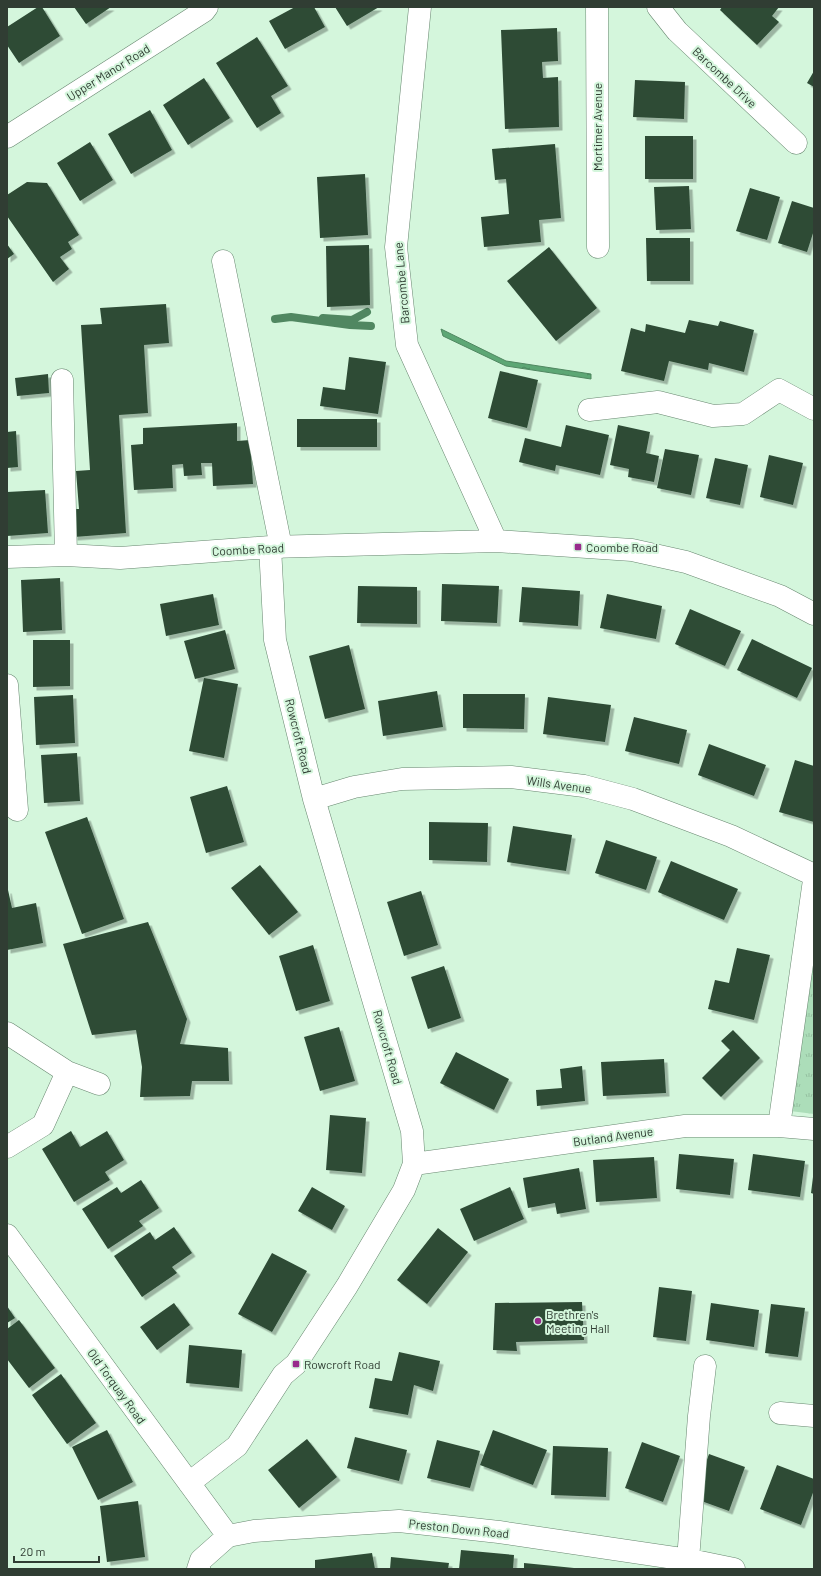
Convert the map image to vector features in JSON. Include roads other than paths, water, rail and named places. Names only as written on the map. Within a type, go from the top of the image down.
[{"type":"street","name":"Upper Manor Road","points":[[7,137],[204,11],[207,7]]},
{"type":"street","name":"Barcombe Lane","points":[[420,7],[396,247],[407,346],[496,541]]},
{"type":"street","name":"Mortimer Avenue","points":[[597,7],[598,248]]},
{"type":"street","name":"Barcombe Drive","points":[[658,7],[677,31],[796,143]]},
{"type":"street","name":"Rowcroft Road","points":[[189,1483],[237,1446],[283,1375],[296,1364],[347,1286],[404,1190],[414,1164],[412,1130],[314,799],[275,640],[275,547],[223,261]]},
{"type":"street","points":[[62,380],[66,555]]},
{"type":"street","points":[[589,410],[658,402],[713,416],[743,414],[780,390],[814,409]]},
{"type":"street","name":"Coombe Road","points":[[7,557],[66,555],[120,558],[275,547],[496,541],[632,550],[686,562],[780,596],[814,614]]},
{"type":"street","points":[[7,685],[17,810]]},
{"type":"street","name":"Wills Avenue","points":[[314,799],[354,787],[402,780],[511,777],[584,786],[633,799],[731,836],[814,874]]},
{"type":"street","points":[[779,1126],[814,880]]},
{"type":"street","points":[[7,1033],[67,1072],[99,1084]]},
{"type":"street","points":[[7,1147],[43,1125],[67,1072]]},
{"type":"street","name":"Butland Avenue","points":[[414,1164],[685,1126],[779,1126],[814,1130]]},
{"type":"street","name":"Old Torquay Road","points":[[7,1235],[228,1536]]},
{"type":"street","points":[[688,1560],[699,1416],[705,1366]]},
{"type":"street","points":[[780,1413],[814,1416]]},
{"type":"street","name":"Preston Down Road","points":[[228,1536],[295,1528],[399,1521],[499,1532],[688,1560],[734,1569]]},
{"type":"street","points":[[198,1569],[201,1560],[228,1536]]},
{"type":"water","points":[[441,329],[506,361],[591,374],[591,379],[506,366],[443,336]]},
{"type":"waterway","points":[[323,318],[352,320],[367,312]]},
{"type":"waterway","points":[[275,319],[291,317],[350,325],[371,326]]},
{"type":"place","name":"Coombe Road","points":[[578,547]]},
{"type":"place","name":"Brethren's Meeting Hall","points":[[538,1321]]},
{"type":"place","name":"Rowcroft Road","points":[[296,1364]]}]
